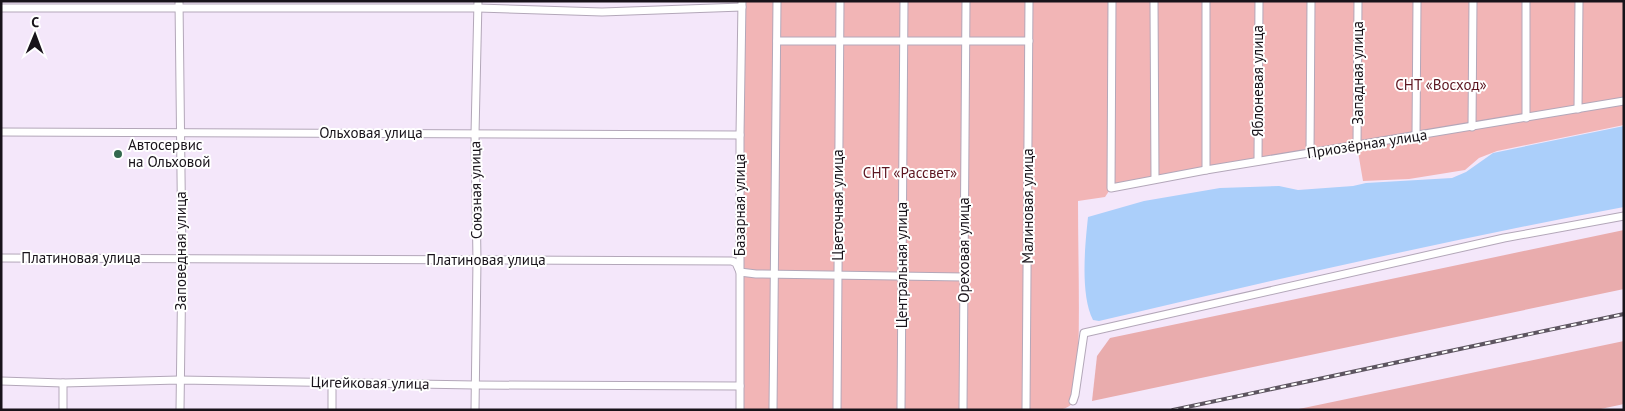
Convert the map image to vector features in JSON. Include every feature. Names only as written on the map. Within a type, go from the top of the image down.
[{"type":"street","points":[[773,410],[777,1]]},
{"type":"street","name":"Цветочная улица","points":[[837,410],[840,1]]},
{"type":"street","name":"Центральная улица","points":[[901,410],[904,1]]},
{"type":"street","name":"Ореховая улица","points":[[963,410],[966,1]]},
{"type":"street","name":"Малиновая улица","points":[[1026,410],[1029,1]]},
{"type":"street","name":"Приозёрная улица","points":[[1112,1],[1111,188],[1206,170],[1624,101]]},
{"type":"street","points":[[1154,1],[1155,179]]},
{"type":"street","points":[[1206,1],[1206,170]]},
{"type":"street","name":"Яблоневая улица","points":[[1258,162],[1259,1]]},
{"type":"street","points":[[1310,1],[1310,154]]},
{"type":"street","name":"Западная улица","points":[[1357,145],[1358,1]]},
{"type":"street","points":[[1416,136],[1417,1]]},
{"type":"street","points":[[1472,127],[1473,1]]},
{"type":"street","points":[[1526,1],[1526,118]]},
{"type":"street","points":[[1578,109],[1579,1]]},
{"type":"street","points":[[1,8],[179,4],[478,4],[602,12],[742,4]]},
{"type":"street","name":"Заповедная улица","points":[[179,4],[182,132],[180,410]]},
{"type":"street","name":"Союзная улица","points":[[476,410],[477,260],[475,134],[478,4]]},
{"type":"street","name":"Базарная улица","points":[[740,410],[742,4]]},
{"type":"street","points":[[777,41],[1029,41]]},
{"type":"street","name":"Ольховая улица","points":[[1,132],[740,134]]},
{"type":"street","points":[[1073,401],[1084,333],[1504,238],[1624,216]]},
{"type":"street","name":"Платиновая улица","points":[[1,258],[732,261],[736,263],[740,272],[774,275],[964,277]]},
{"type":"street","name":"Цигейковая улица","points":[[1,381],[63,383],[179,380],[475,385],[740,386]]},
{"type":"street","points":[[63,383],[63,410]]},
{"type":"street","points":[[332,383],[332,410]]},
{"type":"green space","name":"СНТ «Рассвет»","points":[[742,1],[1624,1],[1624,125],[1497,151],[1479,158],[1465,170],[1409,179],[1363,181],[1357,146],[1111,188],[1105,197],[1078,201],[1079,325],[1076,398],[1071,405],[1059,410],[740,410]]},
{"type":"shaded area","points":[[1624,230],[1624,289],[1092,401],[1097,356],[1110,338]]},
{"type":"shaded area","points":[[1624,341],[1624,404],[1596,410],[1294,410]]},
{"type":"water","points":[[1624,126],[1624,207],[1361,261],[1099,321],[1093,320],[1089,309],[1084,270],[1088,217],[1144,201],[1220,188],[1279,186],[1298,190],[1353,186],[1366,183],[1452,178],[1466,172],[1493,153]]},
{"type":"railway","points":[[1173,410],[1624,314]]},
{"type":"place","name":"Автосервис на Ольховой","points":[[118,154]]},
{"type":"park label","name":"СНТ «Восход»","points":[[1441,85]]}]
